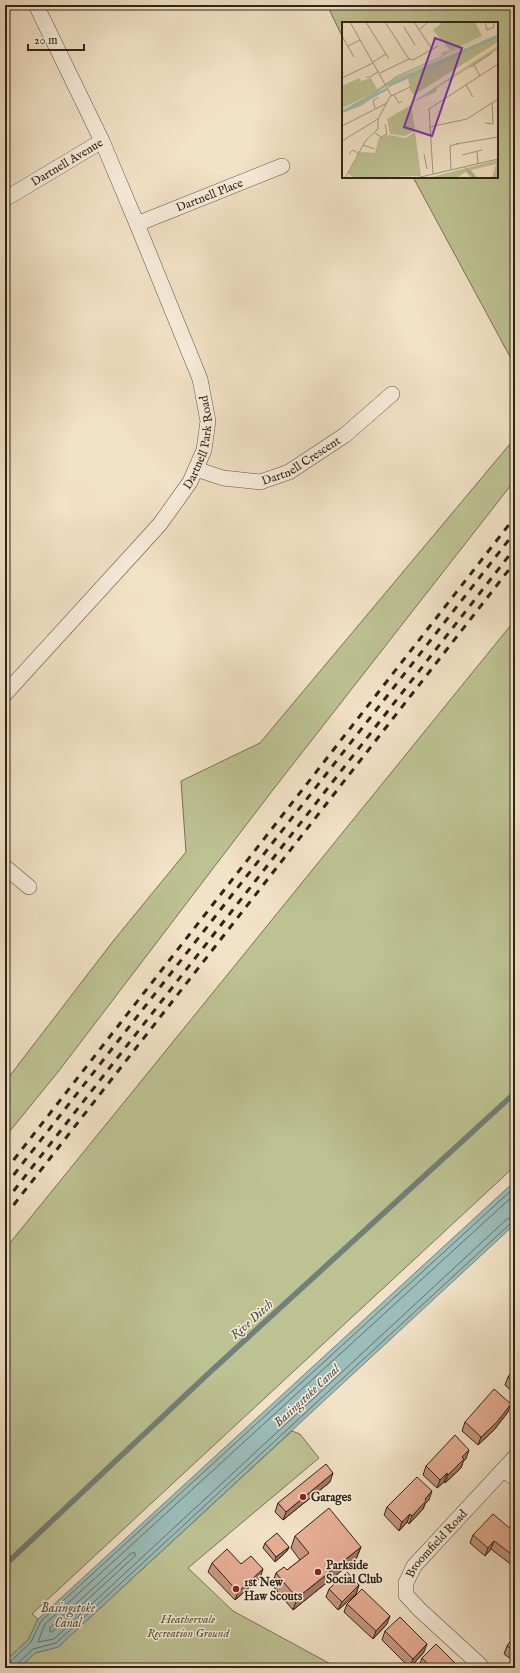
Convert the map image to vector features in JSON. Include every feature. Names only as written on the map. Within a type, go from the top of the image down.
[{"type":"street","name":"Dartnell Avenue","points":[[5,199],[102,141],[36,5]]},
{"type":"street","name":"Dartnell Park Road","points":[[5,694],[160,524],[190,482],[204,450],[208,420],[200,379],[102,141]]},
{"type":"street","name":"Dartnell Place","points":[[137,224],[282,166]]},
{"type":"street","name":"Dartnell Crescent","points":[[196,469],[223,478],[260,482],[289,472],[345,435],[392,394]]},
{"type":"street","points":[[5,867],[29,887]]},
{"type":"street","name":"Broomfield Road","points":[[480,1665],[420,1610],[406,1595],[406,1583],[414,1566],[509,1474],[515,1457]]},
{"type":"green space","points":[[327,5],[515,5],[515,366],[414,178],[498,178],[498,22],[342,22],[342,36]]},
{"type":"green space","points":[[515,438],[515,480],[272,791],[58,1072],[5,1137],[5,1082],[114,940],[186,852],[181,781],[260,743]]},
{"type":"green space","points":[[515,620],[515,1166],[32,1614],[38,1619],[28,1640],[5,1661],[5,1249]]},
{"type":"green space","name":"Heathervale Recreation Ground","points":[[292,1431],[300,1434],[319,1458],[188,1568],[233,1611],[338,1668],[19,1668],[35,1653],[58,1647]]},
{"type":"water","name":"Basingstoke Canal","points":[[515,1181],[515,1224],[58,1647],[35,1653],[19,1668],[5,1668],[5,1661],[28,1640],[38,1619]]},
{"type":"building","points":[[515,1369],[515,1383],[508,1377]]},
{"type":"building","points":[[494,1389],[511,1404],[497,1422],[481,1437],[465,1422]]},
{"type":"building","points":[[455,1435],[469,1450],[462,1457],[464,1459],[448,1475],[447,1473],[440,1480],[426,1466]]},
{"type":"building","points":[[326,1464],[333,1473],[286,1512],[278,1503]]},
{"type":"building","points":[[417,1477],[432,1491],[425,1499],[426,1501],[412,1516],[410,1514],[402,1522],[387,1507]]},
{"type":"building","name":"Parkside Social Club","points":[[329,1508],[361,1547],[297,1598],[276,1573],[284,1567],[287,1570],[309,1553],[295,1536]]},
{"type":"building","points":[[493,1514],[512,1530],[514,1528],[515,1529],[515,1557],[494,1541],[488,1548],[473,1535]]},
{"type":"building","points":[[277,1533],[289,1547],[276,1557],[265,1543]]},
{"type":"building","points":[[227,1549],[241,1564],[251,1556],[263,1569],[238,1592],[212,1563]]},
{"type":"building","points":[[347,1572],[359,1585],[342,1602],[329,1589]]},
{"type":"building","points":[[362,1589],[390,1616],[376,1631],[347,1604]]},
{"type":"building","points":[[400,1617],[427,1644],[413,1659],[385,1631]]},
{"type":"building","points":[[515,1635],[515,1651],[507,1646]]},
{"type":"building","points":[[436,1644],[460,1668],[432,1668],[422,1658]]},
{"type":"waterway","name":"Rive Ditch","points":[[5,1565],[209,1373],[515,1093]]},
{"type":"railway","points":[[5,1171],[515,517]]},
{"type":"railway","points":[[5,1186],[515,532]]},
{"type":"railway","points":[[5,1202],[515,548]]},
{"type":"railway","points":[[5,1216],[515,562]]},
{"type":"place","name":"Garages","points":[[303,1497]]},
{"type":"place","name":"Parkside Social Club","points":[[318,1572]]},
{"type":"place","name":"1st New Haw Scouts","points":[[236,1589]]}]
